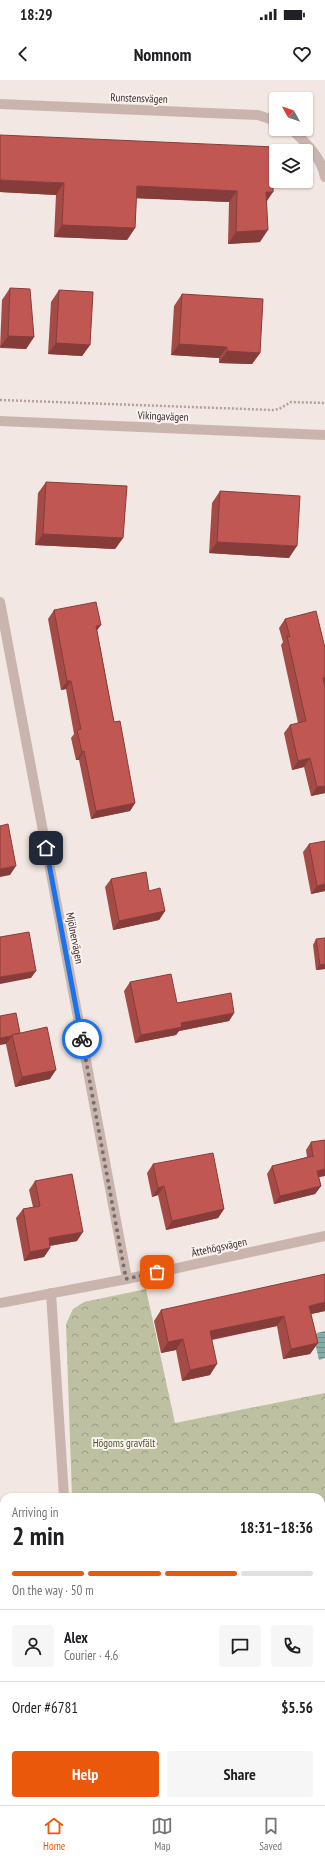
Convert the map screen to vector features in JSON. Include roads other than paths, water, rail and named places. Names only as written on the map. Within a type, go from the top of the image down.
[{"type":"street","name":"Runstensvägen","points":[[0,104],[258,115],[269,119]]},
{"type":"street","points":[[299,136],[311,146],[324,169],[325,177]]},
{"type":"street","name":"Vikingavägen","points":[[0,421],[325,435]]},
{"type":"street","name":"Mjölnervägen","points":[[0,602],[126,1279]]},
{"type":"street","name":"Ättehögsvägen","points":[[0,1303],[126,1279],[325,1236]]},
{"type":"street","points":[[51,1293],[64,1493]]},
{"type":"water","points":[[325,1331],[325,1358],[319,1360],[313,1334]]},
{"type":"park label","name":"Högoms gravfält","points":[[124,1443]]}]
